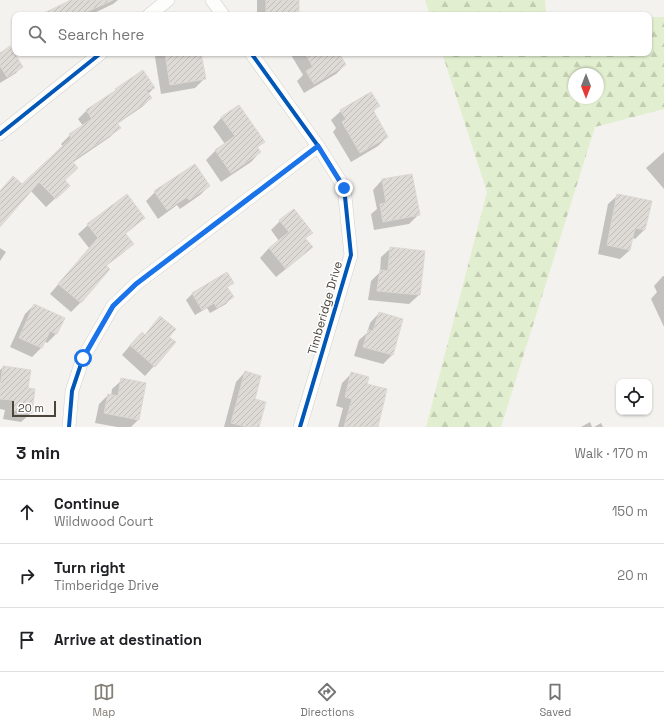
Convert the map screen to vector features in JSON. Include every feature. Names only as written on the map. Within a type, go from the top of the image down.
[{"type":"street","points":[[153,12],[168,0]]},
{"type":"street","points":[[212,0],[221,12]]},
{"type":"street","points":[[0,134],[97,56]]},
{"type":"street","name":"Timberidge Drive","points":[[253,56],[318,146],[344,188],[351,255],[300,427]]},
{"type":"street","points":[[69,427],[72,391],[83,358],[113,306],[136,284],[318,146]]},
{"type":"green space","points":[[425,0],[545,0],[546,12],[429,12]]},
{"type":"green space","points":[[652,17],[664,17],[664,109],[595,127],[501,427],[426,427],[487,192],[443,56],[652,56]]},
{"type":"building","points":[[71,0],[113,0],[87,12],[46,12]]},
{"type":"building","points":[[266,0],[299,0],[299,12],[266,12]]},
{"type":"building","points":[[10,46],[12,49],[12,56],[16,56],[23,67],[7,77],[0,66],[0,53]]},
{"type":"building","points":[[165,56],[202,56],[206,79],[170,85]]},
{"type":"building","points":[[307,56],[341,56],[346,65],[314,84],[306,71],[313,67]]},
{"type":"building","points":[[143,70],[155,88],[146,90],[152,98],[117,123],[121,128],[72,161],[78,168],[65,180],[70,186],[56,199],[39,182],[0,227],[0,191],[13,176],[22,184],[71,138],[69,134],[92,119],[86,110]]},
{"type":"building","points":[[371,92],[380,106],[373,110],[388,137],[360,153],[342,122],[346,119],[340,110]]},
{"type":"building","points":[[239,105],[265,142],[257,147],[261,152],[231,173],[215,150],[235,136],[221,117]]},
{"type":"building","points":[[195,164],[210,186],[189,200],[187,197],[167,210],[154,191]]},
{"type":"building","points":[[412,174],[420,215],[383,222],[380,204],[386,203],[382,179]]},
{"type":"building","points":[[127,194],[145,218],[125,233],[134,244],[106,265],[110,269],[81,303],[58,284],[98,238],[87,224]]},
{"type":"building","points":[[617,194],[652,201],[645,230],[635,228],[630,250],[607,245]]},
{"type":"building","points":[[294,209],[313,233],[305,238],[313,247],[286,269],[269,248],[289,232],[279,220]]},
{"type":"building","points":[[390,247],[425,251],[420,295],[377,291],[380,270],[388,271]]},
{"type":"building","points":[[227,272],[234,283],[227,287],[234,297],[217,308],[214,303],[202,310],[192,293]]},
{"type":"building","points":[[34,304],[65,318],[57,334],[50,331],[42,348],[19,338]]},
{"type":"building","points":[[379,312],[403,319],[393,355],[363,347],[368,330],[373,331]]},
{"type":"building","points":[[160,316],[176,329],[169,337],[176,342],[155,367],[130,345],[142,332],[145,335]]},
{"type":"building","points":[[3,366],[31,370],[28,388],[35,389],[32,413],[12,410],[13,400],[0,399]]},
{"type":"building","points":[[245,371],[261,376],[255,399],[266,402],[259,427],[247,427],[231,423]]},
{"type":"building","points":[[351,372],[369,377],[367,384],[387,389],[378,427],[344,427],[352,399],[345,397]]},
{"type":"building","points":[[121,378],[146,383],[139,420],[104,413],[108,394],[118,396]]},
{"type":"cycle path","points":[[0,134],[97,56]]},
{"type":"cycle path","points":[[253,56],[318,146],[344,187],[351,255],[300,427]]},
{"type":"cycle path","points":[[69,427],[72,391],[83,358],[113,306],[136,284],[318,146]]},
{"type":"route","points":[[83,358],[113,306],[136,284],[318,146],[344,188]]}]
